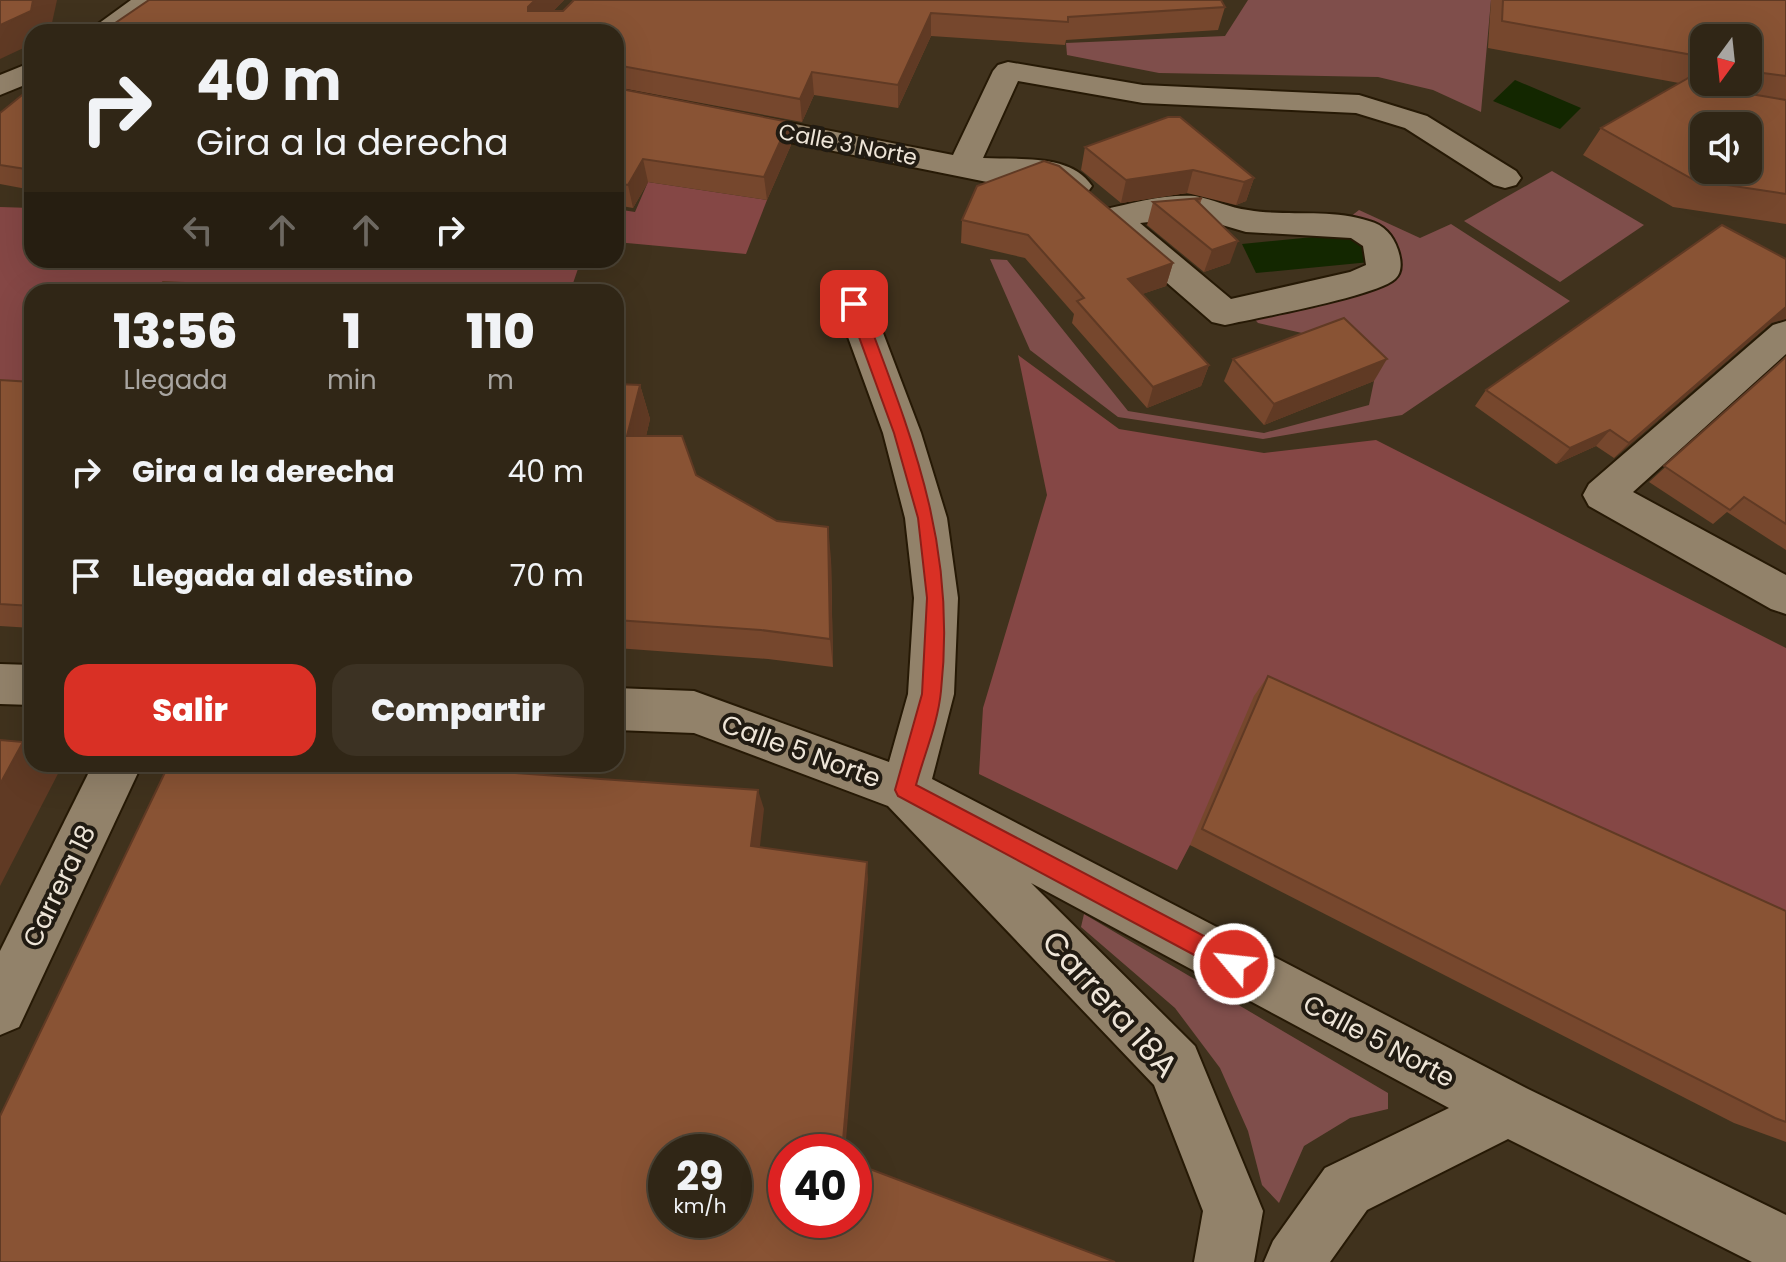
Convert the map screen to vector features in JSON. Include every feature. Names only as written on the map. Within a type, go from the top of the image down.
[{"type":"street","points":[[107,19],[149,0]]},
{"type":"street","points":[[1114,218],[1183,206],[1209,207],[1244,220],[1343,227],[1367,232],[1384,255],[1383,271],[1360,282],[1225,313],[1068,179],[1052,172],[963,167],[1008,71],[1143,94],[1359,104],[1416,122],[1505,178]]},
{"type":"street","points":[[0,86],[24,75]]},
{"type":"street","name":"Calle 3 Norte","points":[[624,100],[1034,181]]},
{"type":"street","points":[[854,304],[902,433],[926,518],[936,598],[931,694],[905,790]]},
{"type":"street","points":[[1786,334],[1603,495],[1786,596]]},
{"type":"street","points":[[0,684],[24,685]]},
{"type":"street","name":"Calle 5 Norte","points":[[624,709],[694,712],[905,790],[1508,1109],[1786,1247]]},
{"type":"street","name":"Carrera 18","points":[[0,1008],[114,772]]},
{"type":"street","name":"Carrera 18A","points":[[905,790],[1175,1066],[1233,1211],[1224,1262]]},
{"type":"street","points":[[1294,1262],[1346,1189],[1508,1109]]},
{"type":"shaded area","points":[[1248,0],[1491,0],[1481,112],[1433,90],[1378,77],[1159,73],[1067,55],[1066,43],[1225,36]]},
{"type":"shaded area","points":[[1515,80],[1581,108],[1560,129],[1493,101]]},
{"type":"shaded area","points":[[1552,171],[1644,225],[1560,282],[1464,221]]},
{"type":"shaded area","points":[[648,182],[767,200],[746,254],[624,243],[624,210],[635,212]]},
{"type":"shaded area","points":[[0,207],[24,208],[24,268],[578,268],[573,284],[24,284],[24,400],[0,399]]},
{"type":"shaded area","points":[[1359,210],[1420,238],[1451,224],[1570,301],[1402,415],[1263,439],[1118,417],[1030,350],[990,259],[1007,260],[1128,411],[1264,433],[1369,405],[1374,381],[1333,340],[1258,323],[1250,314],[1389,279],[1346,220]]},
{"type":"shaded area","points":[[1354,233],[1370,262],[1256,273],[1242,244]]},
{"type":"shaded area","points":[[1018,355],[1119,429],[1264,453],[1376,440],[1786,648],[1786,1001],[1190,845],[1177,870],[979,774],[983,708],[1047,495]]},
{"type":"shaded area","points":[[1084,914],[1388,1093],[1388,1109],[1350,1118],[1304,1146],[1279,1203],[1262,1185],[1248,1131],[1220,1068],[1175,1008],[1081,927]]},
{"type":"building","points":[[0,0],[33,0],[31,11],[0,25]]},
{"type":"building","points":[[149,0],[535,0],[528,11],[563,11],[574,0],[1221,0],[1225,7],[1068,17],[1068,22],[931,13],[898,85],[812,72],[800,99],[624,66],[624,24],[114,24]]},
{"type":"building","points":[[1503,0],[1786,0],[1786,76],[1762,73],[1762,24],[1690,24],[1690,55],[1502,21]]},
{"type":"building","points":[[1690,77],[1690,96],[1762,96],[1786,100],[1786,194],[1720,184],[1762,184],[1762,112],[1690,112],[1690,178],[1601,128]]},
{"type":"building","points":[[624,90],[789,122],[764,177],[643,159],[628,185],[624,184]]},
{"type":"building","points":[[24,94],[24,169],[0,165],[0,113]]},
{"type":"building","points":[[1168,117],[1180,117],[1254,178],[1244,182],[1193,170],[1126,180],[1085,147]]},
{"type":"building","points":[[1044,161],[1059,166],[1173,263],[1128,279],[1209,365],[1153,387],[1077,301],[1084,298],[1028,235],[962,220],[977,186]]},
{"type":"building","points":[[1202,198],[1196,200],[1238,241],[1212,250],[1153,202]]},
{"type":"building","points":[[1722,225],[1786,259],[1786,307],[1629,443],[1610,430],[1570,448],[1486,390]]},
{"type":"building","points":[[163,282],[207,284],[162,284]]},
{"type":"building","points":[[1344,318],[1387,359],[1274,404],[1233,359]]},
{"type":"building","points":[[1786,357],[1786,524],[1744,497],[1730,510],[1664,466]]},
{"type":"building","points":[[0,380],[24,382],[24,606],[0,604]]},
{"type":"building","points":[[624,384],[640,385],[627,436],[682,436],[696,475],[777,521],[828,527],[830,639],[761,630],[624,621]]},
{"type":"building","points":[[1268,676],[1786,911],[1786,1122],[1202,829]]},
{"type":"building","points":[[0,740],[23,742],[0,784]]},
{"type":"building","points":[[165,772],[502,772],[758,790],[751,846],[867,862],[844,1134],[768,1134],[768,1238],[872,1238],[872,1170],[1115,1262],[0,1262],[0,1116]]},
{"type":"route","points":[[854,304],[902,433],[926,518],[936,598],[931,694],[905,790],[1234,964]]}]
